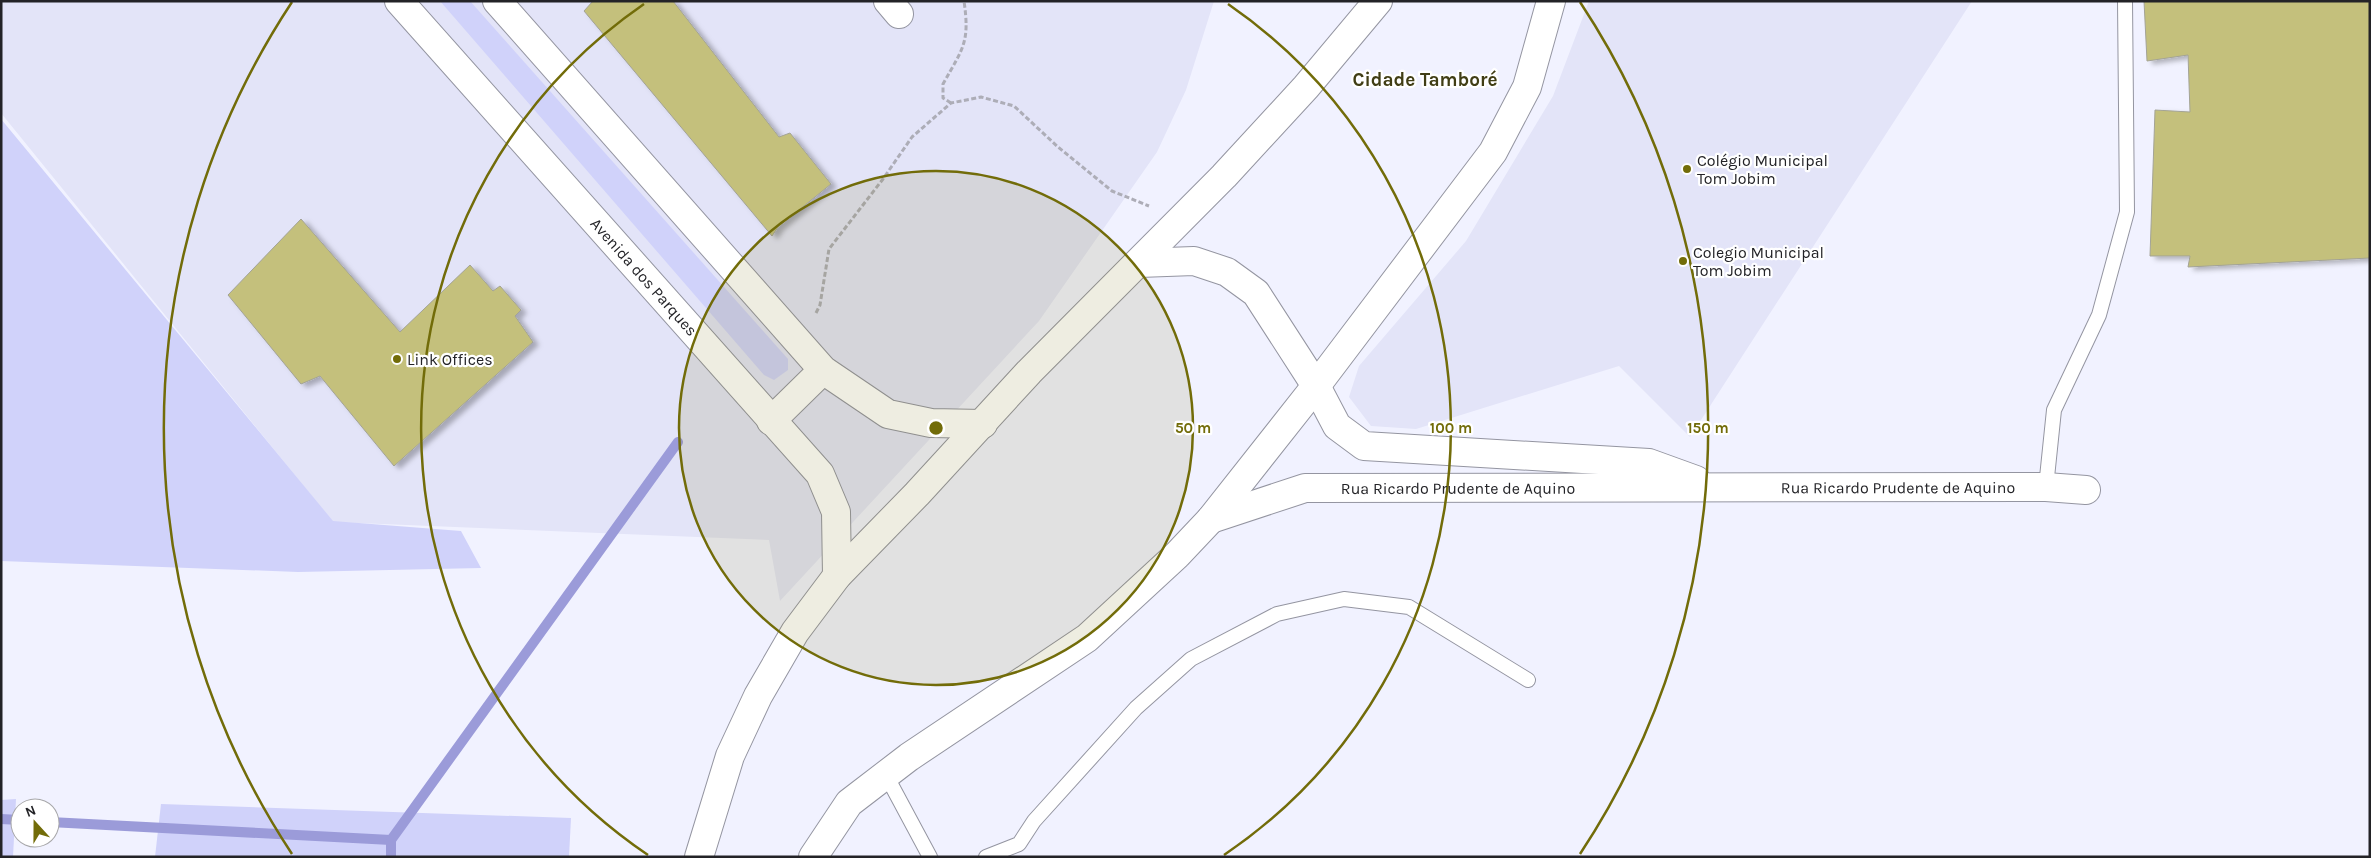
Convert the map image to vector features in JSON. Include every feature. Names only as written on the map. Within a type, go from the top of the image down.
[{"type":"street","name":"Avenida dos Parques","points":[[399,1],[820,474],[836,512],[837,576]]},
{"type":"street","points":[[497,1],[824,370],[888,414],[931,422],[983,424]]},
{"type":"street","points":[[699,857],[730,756],[758,696],[795,632],[837,576],[983,424],[1029,372],[1224,176],[1306,87],[1378,1]]},
{"type":"street","points":[[813,857],[848,803],[908,757],[1087,638],[1177,555],[1211,519],[1316,386],[1493,152],[1527,87],[1551,1]]},
{"type":"street","name":"Rua Ricardo Prudente de Aquino","points":[[1139,263],[1194,261],[1227,272],[1256,293],[1316,386],[1337,426],[1364,446],[1649,463],[1711,486]]},
{"type":"street","points":[[771,421],[824,370]]},
{"type":"street","name":"Rua Ricardo Prudente de Aquino","points":[[1211,519],[1305,488],[1711,486],[2046,487],[2086,490]]},
{"type":"lane","points":[[2046,487],[2054,410],[2099,315],[2127,212],[2125,1]]},
{"type":"lane","points":[[986,857],[1019,844],[1034,821],[1136,708],[1191,659],[1277,614],[1344,599],[1409,607],[1528,680]]},
{"type":"lane","points":[[886,775],[930,857]]},
{"type":"path","points":[[951,104],[943,98],[942,91],[965,44],[968,25],[964,1]]},
{"type":"path","points":[[802,346],[820,305],[829,249],[883,179],[912,137],[951,104],[981,97],[1014,106],[1058,147],[1112,190],[1181,219]]},
{"type":"shaded area","points":[[1,1],[1214,1],[1186,90],[1157,152],[1039,321],[780,601],[769,540],[333,522],[1,113]]},
{"type":"shaded area","points":[[440,1],[470,1],[788,359],[788,370],[774,380],[764,375]]},
{"type":"shaded area","name":"Colégio Municipal Tom Jobim","points":[[1589,1],[1972,1],[1690,437],[1619,366],[1416,429],[1371,426],[1349,397],[1359,366],[1466,241],[1553,96]]},
{"type":"shaded area","points":[[1,119],[333,521],[461,531],[481,568],[298,572],[1,561]]},
{"type":"shaded area","points":[[10,799],[10,848],[13,848],[13,857],[1,857],[1,800]]},
{"type":"shaded area","points":[[161,804],[571,818],[569,857],[155,857]]},
{"type":"building","points":[[593,1],[673,1],[779,137],[790,133],[831,184],[778,227],[772,236],[584,11]]},
{"type":"building","points":[[2144,1],[2370,1],[2370,258],[2188,267],[2190,256],[2150,256],[2155,110],[2190,112],[2188,55],[2147,61]]},
{"type":"building","name":"Link Offices","points":[[301,219],[400,332],[470,265],[493,291],[500,286],[521,310],[515,316],[533,342],[394,466],[320,376],[301,384],[228,295]]},
{"type":"waterway","points":[[391,857],[391,840],[678,442]]},
{"type":"waterway","points":[[1,819],[10,819]]},
{"type":"waterway","points":[[60,823],[391,840]]},
{"type":"place","name":"Colégio Municipal Tom Jobim","points":[[1687,169]]},
{"type":"place","name":"Colegio Municipal Tom Jobim","points":[[1683,261]]},
{"type":"place","name":"Link Offices","points":[[397,359]]},
{"type":"district","name":"Cidade Tamboré","points":[[1425,80]]}]
